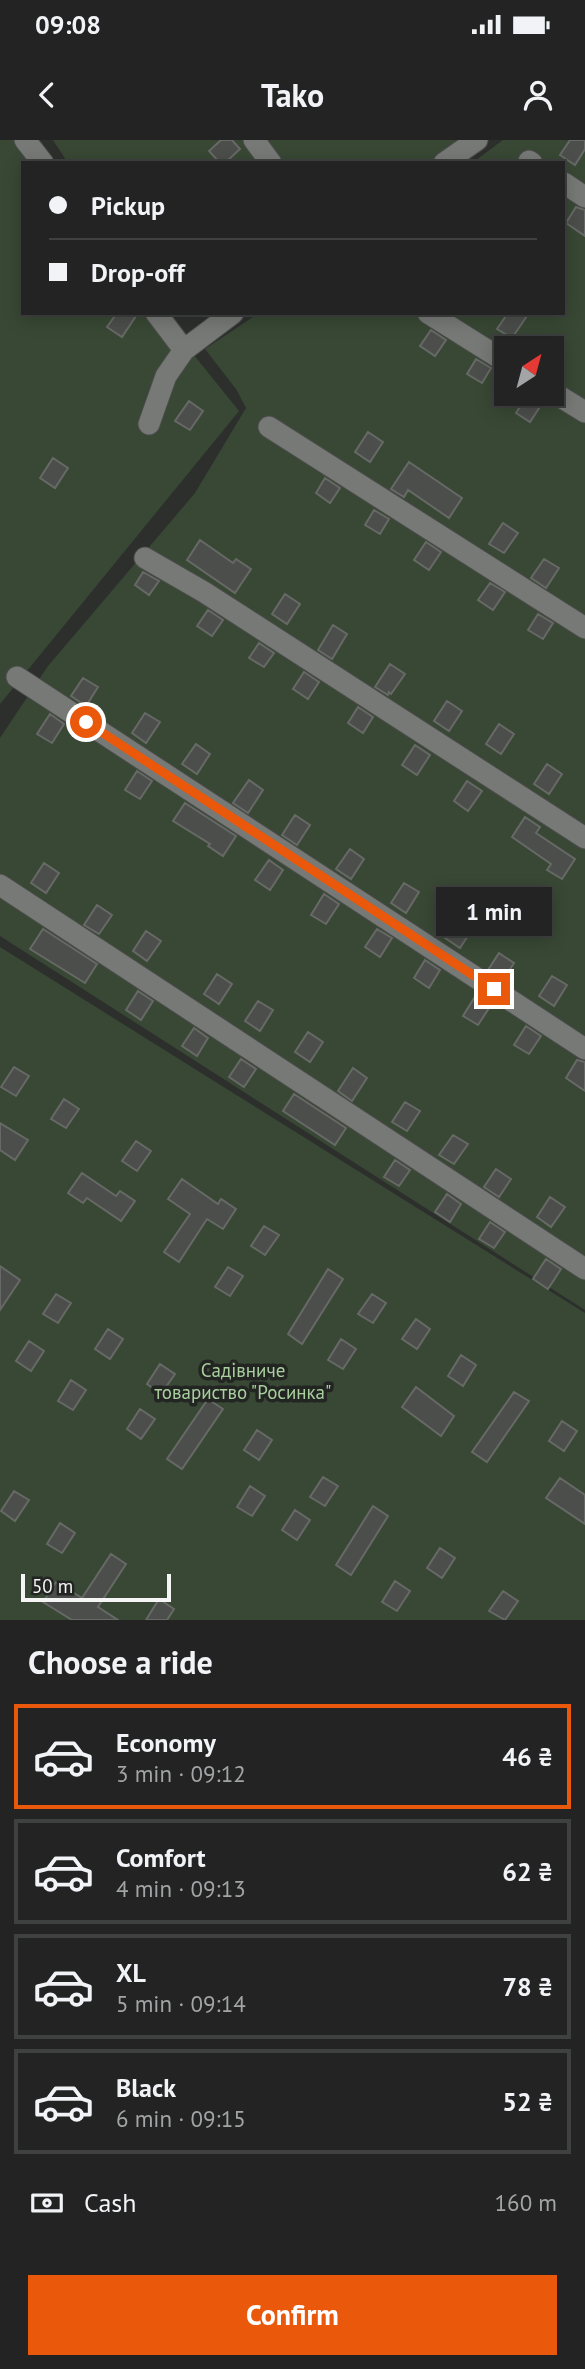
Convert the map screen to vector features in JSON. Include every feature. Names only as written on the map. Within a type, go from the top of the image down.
[{"type":"street","points":[[25,140],[41,161]]},
{"type":"street","points":[[254,140],[270,161]]},
{"type":"street","points":[[447,161],[475,141]]},
{"type":"street","points":[[565,184],[585,197]]},
{"type":"street","points":[[158,315],[184,350]]},
{"type":"street","points":[[149,424],[166,376],[184,350],[230,315]]},
{"type":"street","points":[[431,315],[494,354]]},
{"type":"street","points":[[564,399],[585,412]]},
{"type":"street","points":[[269,427],[585,628]]},
{"type":"street","points":[[145,558],[216,600],[585,838]]},
{"type":"street","points":[[18,677],[585,1049]]},
{"type":"street","points":[[0,886],[585,1269]]},
{"type":"green space","points":[[0,140],[19,140],[36,161],[21,161],[21,315],[162,315],[239,411],[0,704]]},
{"type":"green space","points":[[53,140],[489,140],[459,161],[67,161]]},
{"type":"green space","points":[[503,140],[585,140],[585,1310],[0,936],[0,738],[48,666],[195,493],[246,408],[236,389],[205,349],[256,315],[565,315],[565,161],[475,161]]},
{"type":"green space","name":"Садівниче товариство \"Росинка\"","points":[[0,947],[585,1313],[585,1620],[0,1620]]},
{"type":"building","points":[[221,140],[232,140],[240,149],[227,161],[218,161],[209,151]]},
{"type":"building","points":[[570,140],[585,140],[585,149],[575,165],[560,155]]},
{"type":"building","points":[[576,207],[585,210],[585,236],[566,223]]},
{"type":"building","points":[[116,315],[137,315],[122,337],[107,327]]},
{"type":"building","points":[[507,315],[528,315],[513,336],[497,329]]},
{"type":"building","points":[[431,330],[446,340],[435,356],[420,346]]},
{"type":"building","points":[[476,359],[491,368],[482,383],[467,374]]},
{"type":"building","points":[[189,401],[203,411],[190,430],[175,421]]},
{"type":"building","points":[[520,406],[540,406],[530,422],[516,413]]},
{"type":"building","points":[[368,432],[383,442],[370,462],[355,452]]},
{"type":"building","points":[[53,458],[68,468],[55,488],[40,478]]},
{"type":"building","points":[[409,462],[462,498],[449,518],[408,490],[404,497],[391,489]]},
{"type":"building","points":[[325,478],[340,488],[330,503],[316,493]]},
{"type":"building","points":[[374,510],[389,519],[380,534],[365,525]]},
{"type":"building","points":[[503,523],[518,533],[504,553],[489,544]]},
{"type":"building","points":[[200,540],[233,563],[236,559],[251,569],[235,593],[187,560]]},
{"type":"building","points":[[426,542],[441,552],[429,570],[414,560]]},
{"type":"building","points":[[544,559],[559,568],[546,588],[531,578]]},
{"type":"building","points":[[143,572],[159,581],[149,595],[135,585]]},
{"type":"building","points":[[490,583],[505,592],[493,610],[478,600]]},
{"type":"building","points":[[285,594],[300,604],[287,624],[272,614]]},
{"type":"building","points":[[208,610],[223,620],[212,636],[197,626]]},
{"type":"building","points":[[538,614],[553,623],[543,639],[528,630]]},
{"type":"building","points":[[333,625],[347,634],[332,659],[318,650]]},
{"type":"building","points":[[259,643],[274,653],[264,667],[249,658]]},
{"type":"building","points":[[390,664],[405,674],[388,695],[375,687]]},
{"type":"building","points":[[304,672],[319,682],[308,699],[293,689]]},
{"type":"building","points":[[83,678],[98,687],[86,706],[71,696]]},
{"type":"building","points":[[447,701],[462,711],[449,731],[434,721]]},
{"type":"building","points":[[358,707],[373,717],[363,733],[348,723]]},
{"type":"building","points":[[145,713],[160,722],[146,743],[132,733]]},
{"type":"building","points":[[50,714],[64,724],[52,743],[37,734]]},
{"type":"building","points":[[499,724],[514,734],[501,754],[486,744]]},
{"type":"building","points":[[196,744],[210,754],[197,774],[182,764]]},
{"type":"building","points":[[415,745],[430,755],[417,775],[402,765]]},
{"type":"building","points":[[547,764],[562,774],[549,794],[534,784]]},
{"type":"building","points":[[137,771],[152,781],[140,799],[125,790]]},
{"type":"building","points":[[249,780],[263,790],[248,813],[233,803]]},
{"type":"building","points":[[467,781],[482,791],[468,811],[454,801]]},
{"type":"building","points":[[185,803],[236,836],[223,856],[208,846],[210,844],[173,821]]},
{"type":"building","points":[[295,815],[310,825],[297,845],[282,835]]},
{"type":"building","points":[[525,817],[540,827],[536,833],[575,859],[562,879],[547,870],[551,864],[512,837]]},
{"type":"building","points":[[350,849],[364,859],[351,879],[336,869]]},
{"type":"building","points":[[269,860],[283,870],[270,890],[255,880]]},
{"type":"building","points":[[44,863],[59,873],[46,893],[31,883]]},
{"type":"building","points":[[404,883],[419,892],[406,913],[391,903]]},
{"type":"building","points":[[324,894],[339,904],[326,924],[311,915]]},
{"type":"building","points":[[97,905],[112,915],[99,934],[84,925]]},
{"type":"building","points":[[458,918],[473,928],[460,948],[445,938]]},
{"type":"building","points":[[43,929],[97,964],[85,983],[30,949]]},
{"type":"building","points":[[377,929],[392,938],[380,957],[365,947]]},
{"type":"building","points":[[146,931],[161,941],[147,961],[133,951]]},
{"type":"building","points":[[499,953],[514,963],[503,980],[488,970]]},
{"type":"building","points":[[425,960],[440,970],[429,988],[414,978]]},
{"type":"building","points":[[217,974],[232,984],[219,1004],[204,994]]},
{"type":"building","points":[[552,976],[567,985],[554,1006],[539,996]]},
{"type":"building","points":[[138,991],[153,1001],[141,1020],[126,1010]]},
{"type":"building","points":[[476,995],[491,1005],[478,1025],[463,1016]]},
{"type":"building","points":[[258,1001],[273,1010],[260,1031],[245,1021]]},
{"type":"building","points":[[526,1026],[541,1036],[529,1054],[514,1045]]},
{"type":"building","points":[[194,1028],[208,1038],[197,1056],[182,1046]]},
{"type":"building","points":[[308,1032],[323,1042],[310,1062],[295,1052]]},
{"type":"building","points":[[241,1059],[256,1069],[244,1087],[229,1077]]},
{"type":"building","points":[[577,1060],[585,1062],[585,1091],[566,1078]]},
{"type":"building","points":[[14,1067],[29,1076],[16,1096],[1,1087]]},
{"type":"building","points":[[353,1068],[367,1078],[352,1101],[338,1091]]},
{"type":"building","points":[[294,1094],[346,1128],[335,1145],[283,1111]]},
{"type":"building","points":[[64,1099],[79,1109],[66,1128],[51,1119]]},
{"type":"building","points":[[405,1102],[420,1111],[407,1131],[392,1122]]},
{"type":"building","points":[[0,1123],[28,1140],[15,1160],[0,1150]]},
{"type":"building","points":[[453,1135],[468,1144],[454,1164],[439,1155]]},
{"type":"building","points":[[136,1141],[151,1151],[137,1171],[122,1161]]},
{"type":"building","points":[[395,1160],[410,1170],[399,1186],[384,1177]]},
{"type":"building","points":[[496,1169],[511,1179],[499,1197],[484,1187]]},
{"type":"building","points":[[82,1173],[116,1196],[120,1191],[135,1201],[121,1221],[87,1198],[83,1203],[68,1193]]},
{"type":"building","points":[[182,1179],[218,1204],[221,1199],[236,1209],[223,1229],[207,1219],[179,1262],[164,1252],[190,1214],[168,1199]]},
{"type":"building","points":[[447,1194],[461,1204],[450,1222],[435,1212]]},
{"type":"building","points":[[550,1197],[565,1207],[551,1227],[537,1217]]},
{"type":"building","points":[[490,1222],[505,1232],[494,1248],[479,1239]]},
{"type":"building","points":[[264,1226],[279,1235],[265,1255],[251,1246]]},
{"type":"building","points":[[546,1259],[561,1269],[548,1289],[533,1279]]},
{"type":"building","points":[[0,1266],[20,1280],[0,1310]]},
{"type":"building","points":[[228,1267],[243,1276],[230,1296],[215,1287]]},
{"type":"building","points":[[328,1269],[343,1279],[302,1344],[288,1334]]},
{"type":"building","points":[[56,1294],[71,1303],[58,1323],[43,1314]]},
{"type":"building","points":[[372,1294],[386,1303],[373,1323],[358,1314]]},
{"type":"building","points":[[416,1319],[430,1329],[417,1349],[402,1339]]},
{"type":"building","points":[[108,1329],[123,1339],[110,1359],[95,1349]]},
{"type":"building","points":[[341,1339],[356,1349],[343,1369],[328,1360]]},
{"type":"building","points":[[29,1341],[44,1351],[31,1371],[16,1361]]},
{"type":"building","points":[[461,1355],[476,1365],[463,1386],[448,1376]]},
{"type":"building","points":[[160,1364],[175,1374],[161,1394],[147,1384]]},
{"type":"building","points":[[71,1380],[86,1390],[73,1410],[58,1401]]},
{"type":"building","points":[[416,1387],[454,1416],[441,1436],[402,1407]]},
{"type":"building","points":[[514,1392],[529,1401],[487,1462],[472,1452]]},
{"type":"building","points":[[208,1399],[223,1409],[182,1469],[167,1459]]},
{"type":"building","points":[[140,1409],[155,1419],[141,1439],[127,1429]]},
{"type":"building","points":[[562,1421],[577,1431],[564,1451],[549,1441]]},
{"type":"building","points":[[257,1430],[272,1440],[259,1460],[244,1450]]},
{"type":"building","points":[[323,1477],[338,1486],[325,1506],[310,1497]]},
{"type":"building","points":[[560,1478],[585,1495],[585,1524],[546,1498]]},
{"type":"building","points":[[250,1486],[265,1496],[252,1516],[237,1507]]},
{"type":"building","points":[[14,1491],[29,1500],[15,1521],[1,1511]]},
{"type":"building","points":[[373,1506],[388,1516],[351,1575],[336,1565]]},
{"type":"building","points":[[295,1510],[310,1520],[297,1540],[282,1530]]},
{"type":"building","points":[[60,1523],[75,1533],[62,1553],[47,1544]]},
{"type":"building","points":[[440,1548],[455,1558],[442,1578],[427,1568]]},
{"type":"building","points":[[111,1554],[126,1564],[98,1607],[118,1620],[72,1620],[43,1602],[56,1582],[82,1598]]},
{"type":"building","points":[[395,1581],[410,1591],[397,1611],[382,1602]]},
{"type":"building","points":[[503,1591],[518,1601],[505,1620],[489,1611]]},
{"type":"building","points":[[159,1599],[174,1609],[167,1620],[146,1620]]},
{"type":"route","points":[[86,722],[494,989]]}]
